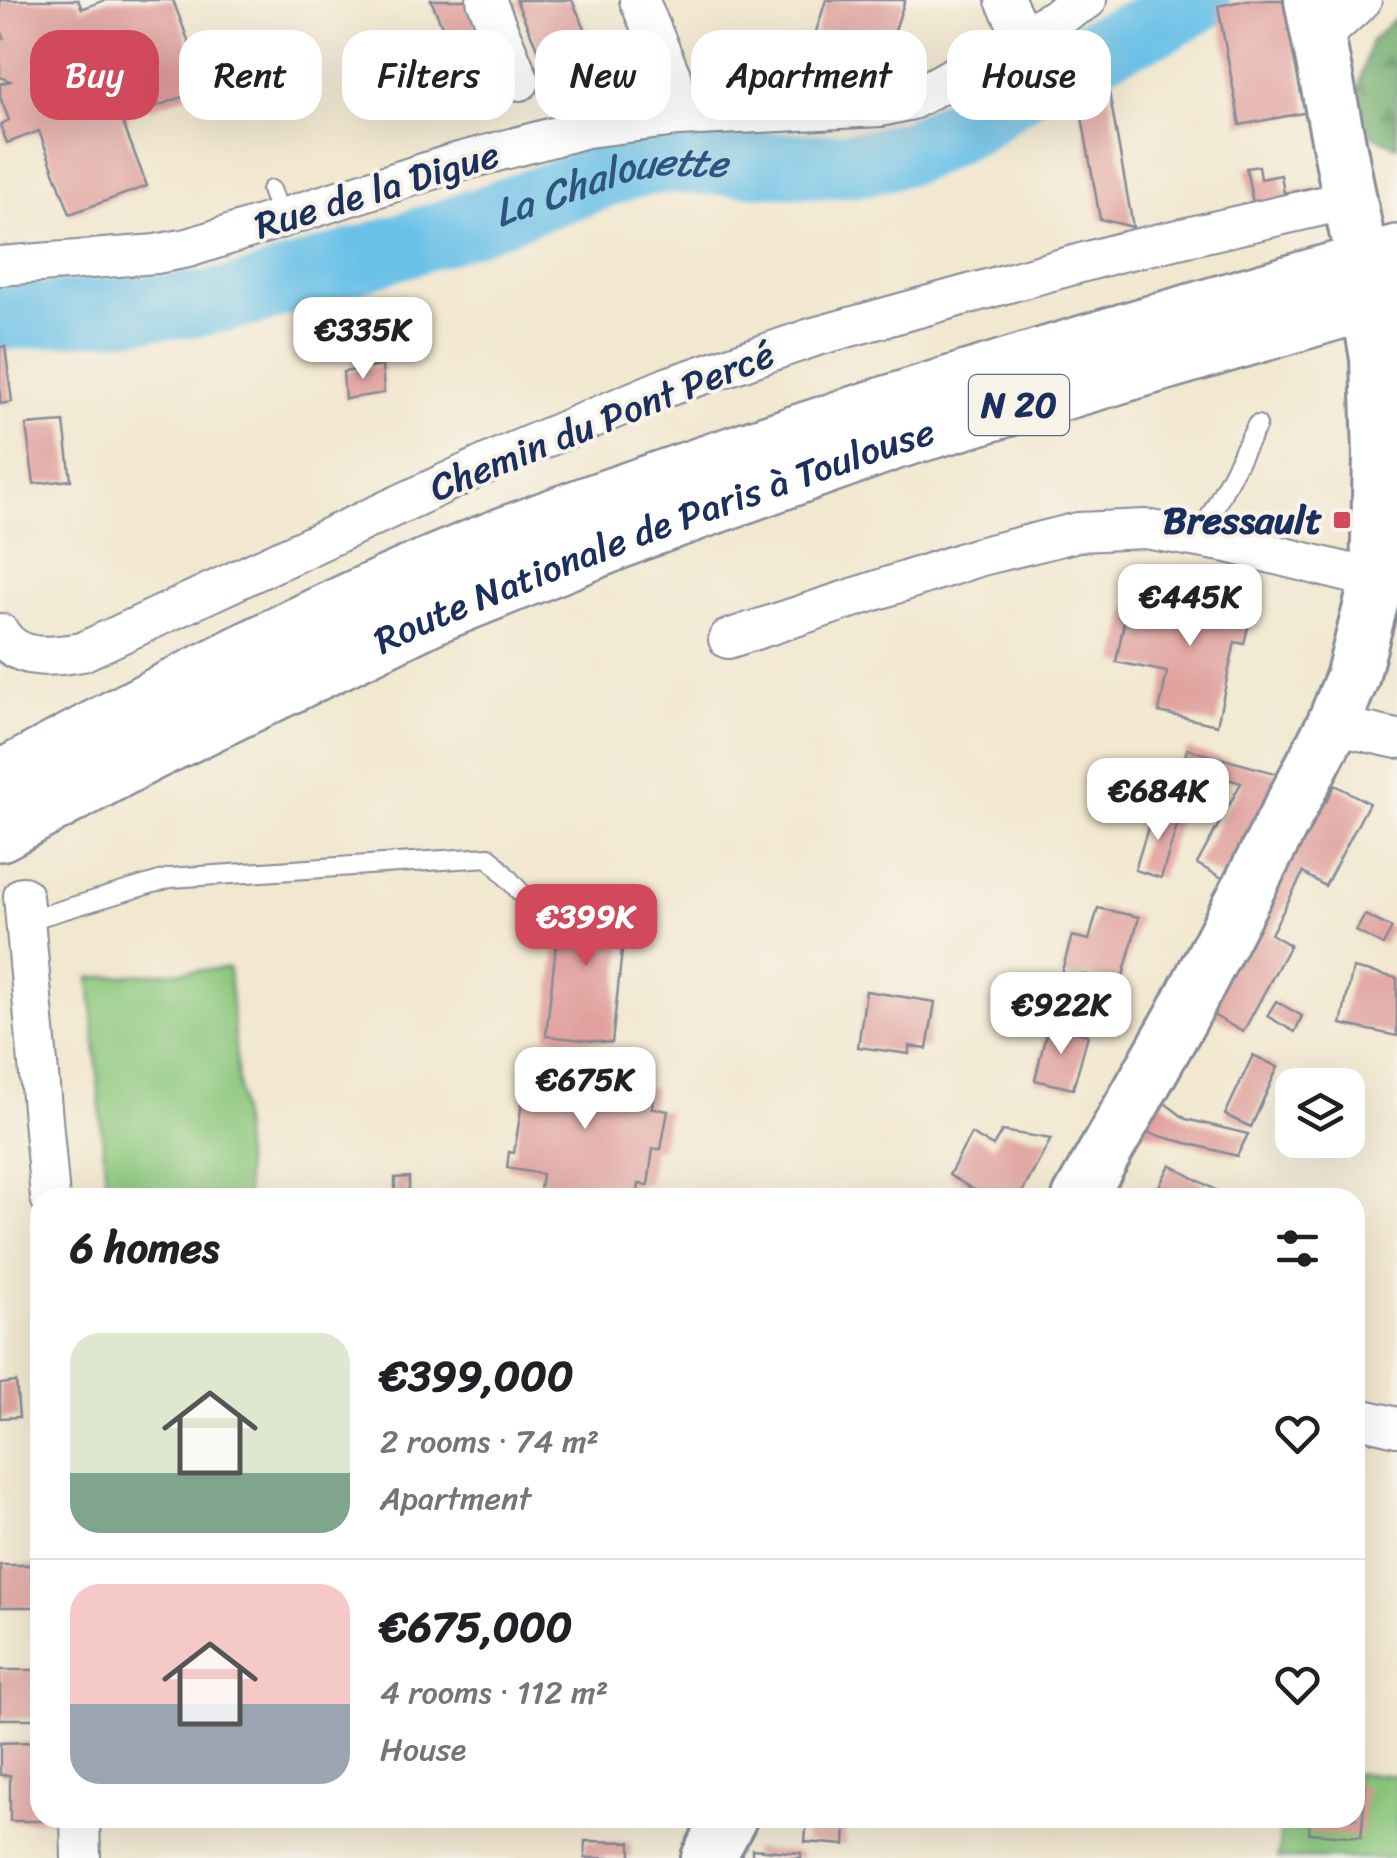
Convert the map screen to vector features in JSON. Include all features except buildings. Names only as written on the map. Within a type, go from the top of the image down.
[{"type":"main road","name":"Route Nationale de Paris à Toulouse","points":[[0,780],[124,712],[413,572],[649,482],[857,413],[1232,299],[1367,228]]},
{"type":"main road","name":"Route Nationale de Paris à Toulouse","points":[[0,832],[146,755],[430,617],[646,530],[896,441],[1386,334]]},
{"type":"street","points":[[486,0],[520,81]]},
{"type":"street","points":[[639,0],[672,78],[678,116]]},
{"type":"street","points":[[1005,0],[1020,30]]},
{"type":"street","name":"Rue de la Digue","points":[[1035,30],[1087,0]]},
{"type":"street","points":[[1362,0],[1314,20],[1367,228]]},
{"type":"street","name":"Rue de la Digue","points":[[0,266],[188,248],[276,204],[604,126],[678,116],[882,108],[912,100],[947,80]]},
{"type":"street","name":"Chemin du Pont Percé","points":[[0,632],[6,642],[29,655],[55,657],[82,652],[510,453],[666,386],[814,337],[1116,254],[1367,228]]},
{"type":"street","points":[[1085,1188],[1181,1018],[1334,725],[1352,678],[1377,580],[1386,334]]},
{"type":"street","points":[[728,640],[978,557],[1078,532],[1145,529],[1377,580]]},
{"type":"street","points":[[1334,725],[1397,739]]},
{"type":"street","points":[[24,908],[49,1188]]},
{"type":"street","points":[[1365,1419],[1397,1427]]},
{"type":"street","points":[[80,1828],[80,1858]]},
{"type":"street","points":[[708,1858],[724,1828]]},
{"type":"lane","points":[[1199,538],[1257,425]]},
{"type":"lane","points":[[24,908],[170,878],[490,857],[540,914]]},
{"type":"green space","points":[[1397,17],[1397,146],[1371,135],[1357,91],[1371,41]]},
{"type":"green space","points":[[229,968],[246,1188],[106,1188],[90,978]]},
{"type":"green space","points":[[1365,1774],[1397,1776],[1397,1858],[1278,1858],[1281,1828],[1365,1828]]},
{"type":"waterway","name":"La Chalouette","points":[[0,318],[203,304],[248,295],[448,231],[631,166],[664,161],[824,166],[865,163],[914,151],[975,120],[1038,75],[1166,19],[1198,0]]},
{"type":"place","name":"Bressault","points":[[1342,520]]}]
